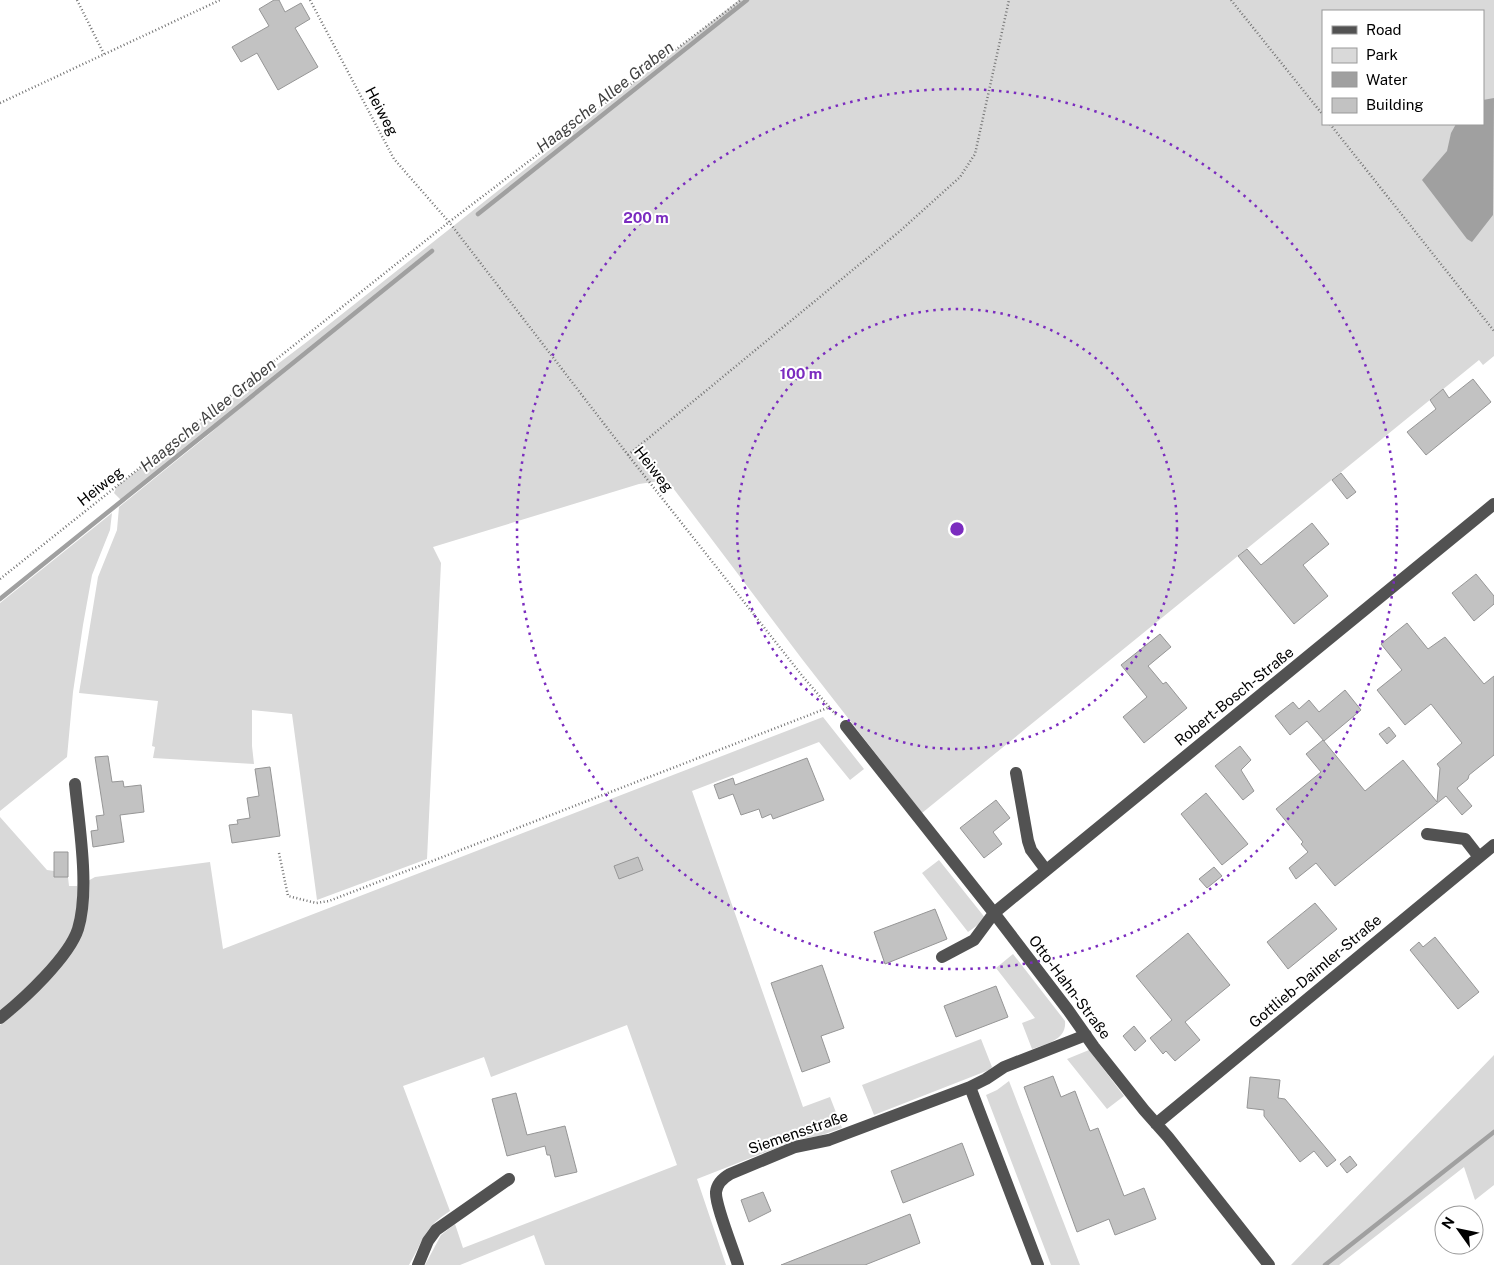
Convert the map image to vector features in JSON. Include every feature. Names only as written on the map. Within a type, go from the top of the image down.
[{"type":"street","name":"Robert-Bosch-Straße","points":[[942,957],[974,940],[994,913],[1494,504]]},
{"type":"street","name":"Otto-Hahn-Straße","points":[[846,726],[994,913],[1144,1110],[1269,1265]]},
{"type":"street","points":[[1016,773],[1031,850],[1046,870]]},
{"type":"street","points":[[0,1018],[16,1006],[66,952],[77,931],[82,911],[82,874],[74,784]]},
{"type":"street","points":[[1427,834],[1465,840],[1479,857]]},
{"type":"street","name":"Gottlieb-Daimler-Straße","points":[[1156,1124],[1494,845]]},
{"type":"street","name":"Siemensstraße","points":[[738,1265],[717,1200],[718,1186],[730,1174],[795,1147],[829,1140],[970,1087],[986,1080],[1004,1067],[1086,1035]]},
{"type":"street","points":[[970,1087],[1038,1265]]},
{"type":"street","points":[[418,1265],[428,1241],[436,1230],[509,1179]]},
{"type":"path","points":[[77,0],[104,54]]},
{"type":"path","points":[[0,103],[220,0]]},
{"type":"path","name":"Heiweg","points":[[310,0],[394,159],[449,222],[628,455],[798,670],[846,726]]},
{"type":"path","name":"Heiweg","points":[[0,579],[449,222],[741,0]]},
{"type":"path","points":[[628,455],[900,231],[960,177],[974,154],[1009,0]]},
{"type":"path","points":[[1231,0],[1322,113]]},
{"type":"path","points":[[1331,125],[1494,331]]},
{"type":"path","points":[[279,853],[288,896],[316,903],[329,902],[830,707]]},
{"type":"green space","points":[[739,0],[1494,0],[1494,356],[1483,365],[1479,360],[922,813],[802,659],[667,480],[639,484],[433,547],[441,563],[427,859],[317,900],[292,714],[252,710],[254,764],[153,758],[155,747],[152,746],[158,701],[79,693],[98,577],[117,530],[119,507],[218,427],[121,500],[114,493],[117,486],[308,341]]},
{"type":"green space","points":[[112,513],[110,530],[92,575],[73,692],[67,757],[0,811],[0,603]]},
{"type":"green space","points":[[823,717],[864,769],[850,780],[819,742],[692,791],[803,1107],[830,1097],[842,1128],[819,1136],[799,1139],[697,1179],[726,1265],[545,1265],[534,1235],[460,1265],[425,1265],[441,1235],[455,1224],[463,1248],[677,1165],[627,1025],[491,1077],[484,1057],[403,1086],[450,1211],[429,1229],[409,1265],[0,1265],[0,1025],[20,1009],[66,959],[86,882],[95,877],[210,862],[223,949]]},
{"type":"green space","points":[[0,817],[47,870],[54,871],[54,877],[68,877],[69,886],[77,886],[77,909],[72,932],[59,953],[0,1013]]},
{"type":"green space","points":[[939,860],[986,919],[968,932],[922,873]]},
{"type":"green space","points":[[1013,954],[1065,1021],[1063,1033],[1059,1037],[1032,1049],[1022,1023],[1035,1018],[996,968]]},
{"type":"green space","points":[[981,1039],[992,1067],[989,1070],[874,1115],[862,1085]]},
{"type":"green space","points":[[1089,1050],[1124,1096],[1107,1109],[1067,1059]]},
{"type":"green space","points":[[1494,1055],[1494,1185],[1475,1200],[1464,1167],[1339,1265],[1291,1265]]},
{"type":"green space","points":[[1009,1081],[1080,1265],[1051,1265],[986,1095]]},
{"type":"water","points":[[1494,98],[1493,215],[1472,242],[1467,239],[1422,180],[1447,151],[1451,133],[1455,125],[1484,125],[1484,100]]},
{"type":"building","points":[[274,0],[279,0],[285,12],[301,3],[310,19],[295,28],[318,67],[278,90],[257,53],[241,62],[232,47],[269,26],[259,9]]},
{"type":"building","points":[[1473,379],[1491,402],[1426,455],[1407,432],[1436,409],[1430,400],[1443,389],[1449,398]]},
{"type":"building","points":[[1341,473],[1356,492],[1347,499],[1332,480]]},
{"type":"building","points":[[1312,523],[1329,544],[1303,565],[1328,596],[1294,624],[1238,556],[1247,549],[1261,565]]},
{"type":"building","points":[[1476,574],[1494,596],[1494,604],[1474,621],[1452,593]]},
{"type":"building","points":[[1407,623],[1428,649],[1445,637],[1484,684],[1494,676],[1494,755],[1469,775],[1468,779],[1457,788],[1472,806],[1462,815],[1446,796],[1335,886],[1316,863],[1296,879],[1289,868],[1308,852],[1301,844],[1303,842],[1276,809],[1321,772],[1306,754],[1323,740],[1365,791],[1403,760],[1437,802],[1440,768],[1437,764],[1462,743],[1431,704],[1405,725],[1377,690],[1402,670],[1381,644]]},
{"type":"building","points":[[1160,634],[1171,647],[1148,666],[1163,684],[1166,682],[1187,708],[1144,743],[1123,717],[1147,697],[1121,665]]},
{"type":"building","points":[[1345,690],[1361,710],[1324,741],[1307,721],[1290,735],[1275,716],[1293,702],[1299,709],[1309,700],[1319,712]]},
{"type":"building","points":[[1389,727],[1396,736],[1387,744],[1379,734]]},
{"type":"building","points":[[1240,746],[1251,760],[1241,770],[1254,791],[1243,800],[1215,766]]},
{"type":"building","points":[[108,756],[112,782],[123,781],[124,787],[141,785],[144,812],[120,815],[124,842],[93,847],[91,831],[98,830],[96,816],[104,815],[95,757]]},
{"type":"building","points":[[807,758],[824,800],[773,819],[771,814],[762,818],[759,809],[741,815],[733,794],[719,799],[714,785],[733,778],[735,785]]},
{"type":"building","points":[[270,767],[280,836],[232,843],[229,825],[238,824],[237,820],[250,818],[247,798],[259,796],[255,769]]},
{"type":"building","points":[[1206,793],[1248,844],[1222,865],[1181,814]]},
{"type":"building","points":[[996,800],[1010,818],[993,832],[1002,844],[984,858],[960,828]]},
{"type":"building","points":[[54,852],[68,852],[68,877],[54,877]]},
{"type":"building","points":[[638,857],[643,870],[619,879],[614,866]]},
{"type":"building","points":[[1214,867],[1222,876],[1207,888],[1199,879]]},
{"type":"building","points":[[1315,903],[1337,929],[1288,969],[1267,942]]},
{"type":"building","points":[[935,909],[947,939],[885,964],[874,932]]},
{"type":"building","points":[[1188,933],[1230,985],[1185,1022],[1200,1040],[1175,1061],[1166,1051],[1163,1054],[1150,1038],[1172,1020],[1136,976]]},
{"type":"building","points":[[1435,937],[1479,992],[1458,1009],[1410,950],[1419,942],[1423,947]]},
{"type":"building","points":[[822,965],[844,1028],[821,1036],[830,1062],[802,1072],[771,983]]},
{"type":"building","points":[[996,986],[1008,1017],[956,1037],[944,1006]]},
{"type":"building","points":[[1134,1026],[1146,1041],[1135,1051],[1123,1036]]},
{"type":"building","points":[[1053,1076],[1061,1097],[1075,1091],[1090,1131],[1098,1128],[1124,1196],[1144,1188],[1156,1219],[1115,1235],[1109,1219],[1077,1232],[1024,1087]]},
{"type":"building","points":[[1250,1077],[1280,1080],[1278,1098],[1285,1099],[1336,1160],[1327,1167],[1314,1151],[1300,1162],[1264,1116],[1264,1110],[1247,1108]]},
{"type":"building","points":[[516,1093],[527,1135],[565,1126],[577,1172],[555,1177],[550,1155],[547,1155],[545,1146],[507,1156],[492,1099]]},
{"type":"building","points":[[962,1143],[974,1175],[903,1203],[891,1171]]},
{"type":"building","points":[[1350,1156],[1357,1165],[1347,1173],[1340,1164]]},
{"type":"building","points":[[763,1192],[771,1211],[749,1222],[741,1200]]},
{"type":"building","points":[[910,1214],[920,1243],[865,1265],[781,1265]]},
{"type":"waterway","name":"Haagsche Allee Graben","points":[[478,214],[747,0]]},
{"type":"waterway","name":"Haagsche Allee Graben","points":[[0,599],[432,251]]},
{"type":"waterway","points":[[1325,1265],[1494,1132]]}]
